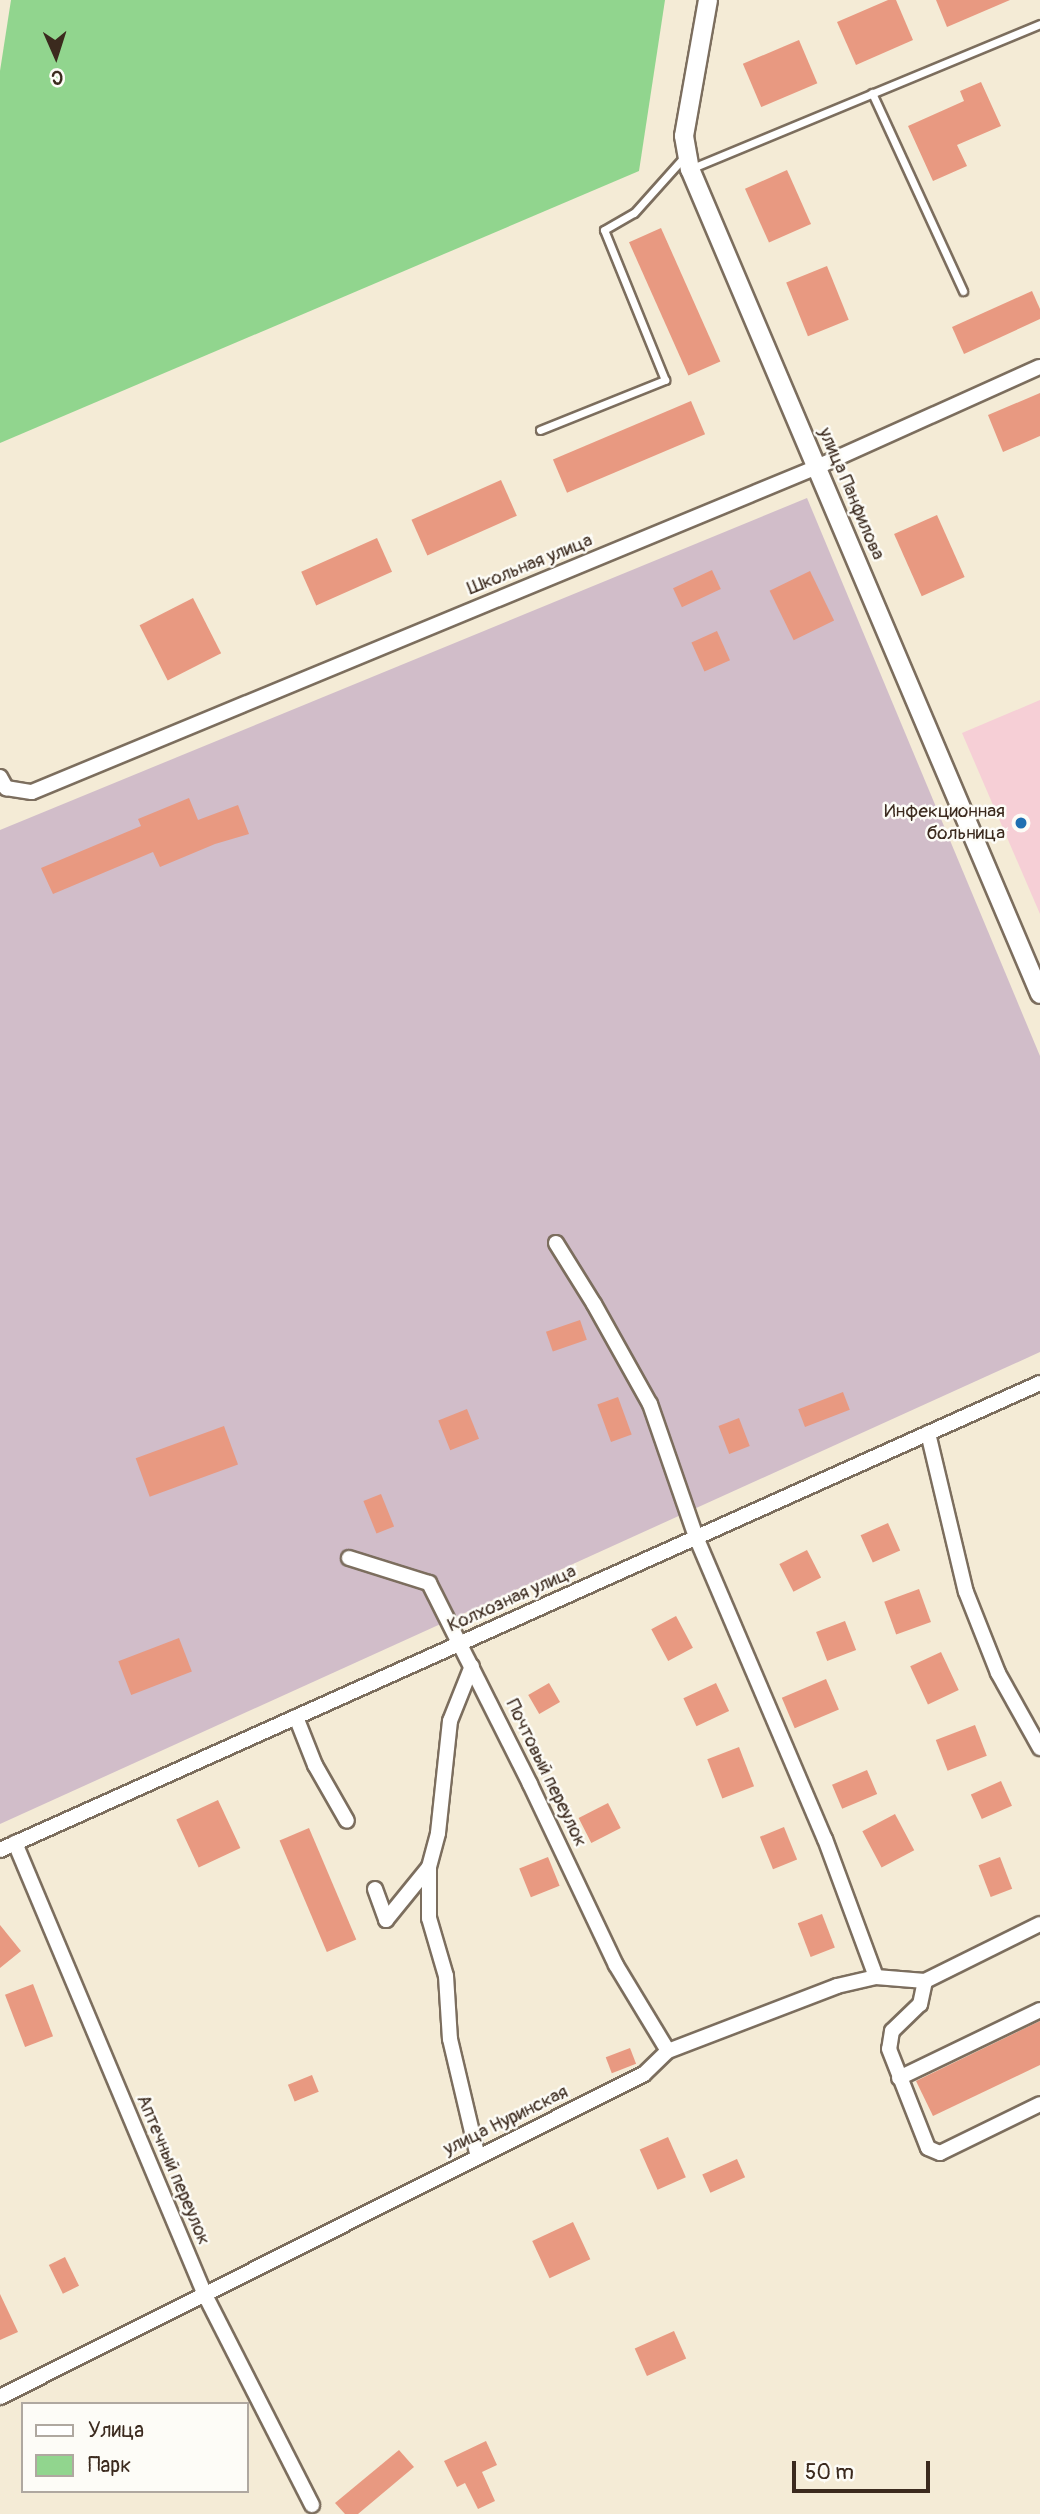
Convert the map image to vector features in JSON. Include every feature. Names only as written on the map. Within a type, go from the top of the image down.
[{"type":"street","name":"улица Панфилова","points":[[708,0],[684,136],[688,162],[1040,994]]},
{"type":"street","name":"Школьная улица","points":[[0,777],[6,788],[32,792],[817,467],[1040,367]]},
{"type":"street","points":[[556,1243],[650,1404],[696,1537],[820,1826],[876,1977]]},
{"type":"street","name":"Колхозная улица","points":[[0,1850],[1040,1383]]},
{"type":"street","points":[[928,1433],[966,1592],[998,1673],[1040,1748]]},
{"type":"street","name":"Почтовый переулок","points":[[349,1558],[429,1583],[461,1643],[616,1965],[668,2051]]},
{"type":"street","points":[[472,1666],[450,1721],[438,1833],[429,1867],[429,1918],[446,1976],[450,2039],[478,2157]]},
{"type":"street","points":[[296,1717],[315,1765],[347,1821]]},
{"type":"street","name":"Аптечный переулок","points":[[15,1843],[204,2292],[312,2505]]},
{"type":"street","points":[[375,1889],[386,1920],[429,1867]]},
{"type":"street","points":[[1040,1924],[925,1981],[920,2004],[892,2031],[889,2040],[899,2078],[928,2148],[935,2152],[1040,2104]]},
{"type":"street","name":"улица Нуринская","points":[[0,2397],[204,2292],[644,2074],[668,2051],[837,1986],[876,1977],[925,1981]]},
{"type":"street","points":[[899,2078],[1040,2010]]},
{"type":"lane","points":[[540,430],[665,380],[604,230],[634,213],[688,162],[872,93],[1040,24]]},
{"type":"lane","points":[[872,93],[963,291]]},
{"type":"shaded area","points":[[807,498],[1040,1056],[1040,1352],[0,1824],[0,830]]},
{"type":"shaded area","name":"Инфекционная больница","points":[[1040,700],[1040,914],[962,733]]},
{"type":"green space","points":[[11,0],[665,0],[639,171],[0,443],[0,71]]},
{"type":"building","points":[[888,0],[896,0],[913,40],[856,65],[837,22]]},
{"type":"building","points":[[936,0],[1010,0],[947,27]]},
{"type":"building","points":[[799,40],[817,83],[761,107],[743,64]]},
{"type":"building","points":[[981,82],[1001,126],[957,145],[967,166],[933,181],[908,126],[964,101],[960,91]]},
{"type":"building","points":[[787,170],[811,224],[769,243],[745,189]]},
{"type":"building","points":[[661,228],[720,361],[688,376],[629,242]]},
{"type":"building","points":[[827,266],[849,320],[808,336],[786,282]]},
{"type":"building","points":[[1032,291],[1040,309],[1040,319],[964,354],[952,327]]},
{"type":"building","points":[[1040,393],[1040,436],[1003,452],[988,415]]},
{"type":"building","points":[[691,401],[705,434],[567,493],[553,460]]},
{"type":"building","points":[[501,480],[517,516],[427,555],[411,520]]},
{"type":"building","points":[[937,515],[965,577],[922,596],[894,534]]},
{"type":"building","points":[[377,538],[392,572],[316,606],[301,572]]},
{"type":"building","points":[[712,570],[721,589],[682,607],[673,588]]},
{"type":"building","points":[[810,571],[834,620],[794,640],[770,591]]},
{"type":"building","points":[[193,598],[221,653],[168,680],[140,625]]},
{"type":"building","points":[[717,631],[730,660],[704,672],[691,642]]},
{"type":"building","points":[[189,798],[198,820],[238,805],[249,834],[215,844],[160,867],[153,852],[53,894],[41,868],[141,826],[138,819]]},
{"type":"building","points":[[580,1320],[587,1340],[553,1352],[546,1332]]},
{"type":"building","points":[[843,1392],[850,1410],[805,1427],[798,1409]]},
{"type":"building","points":[[618,1397],[632,1435],[611,1442],[597,1405]]},
{"type":"building","points":[[467,1409],[479,1439],[450,1450],[438,1421]]},
{"type":"building","points":[[739,1418],[750,1446],[729,1454],[718,1426]]},
{"type":"building","points":[[224,1426],[238,1465],[150,1497],[136,1458]]},
{"type":"building","points":[[381,1494],[394,1526],[376,1534],[363,1501]]},
{"type":"building","points":[[888,1523],[900,1550],[873,1563],[861,1535]]},
{"type":"building","points":[[807,1550],[821,1578],[793,1592],[779,1564]]},
{"type":"building","points":[[919,1589],[931,1622],[896,1635],[884,1602]]},
{"type":"building","points":[[676,1616],[693,1648],[668,1661],[651,1629]]},
{"type":"building","points":[[845,1621],[856,1650],[827,1661],[816,1632]]},
{"type":"building","points":[[179,1638],[192,1672],[131,1695],[118,1661]]},
{"type":"building","points":[[941,1652],[959,1690],[928,1704],[910,1666]]},
{"type":"building","points":[[826,1679],[839,1709],[795,1728],[782,1698]]},
{"type":"building","points":[[549,1683],[560,1702],[539,1714],[528,1695]]},
{"type":"building","points":[[716,1683],[729,1711],[696,1726],[683,1698]]},
{"type":"building","points":[[975,1725],[987,1756],[948,1771],[936,1740]]},
{"type":"building","points":[[739,1747],[754,1786],[722,1798],[707,1759]]},
{"type":"building","points":[[867,1770],[877,1794],[842,1809],[832,1785]]},
{"type":"building","points":[[1001,1781],[1012,1806],[982,1819],[971,1794]]},
{"type":"building","points":[[218,1800],[240,1848],[199,1867],[176,1819]]},
{"type":"building","points":[[608,1803],[621,1828],[591,1843],[579,1818]]},
{"type":"building","points":[[895,1814],[914,1850],[882,1868],[862,1831]]},
{"type":"building","points":[[784,1827],[797,1859],[773,1869],[760,1837]]},
{"type":"building","points":[[309,1828],[356,1939],[327,1952],[280,1841]]},
{"type":"building","points":[[548,1857],[560,1886],[531,1897],[519,1869]]},
{"type":"building","points":[[1000,1857],[1012,1889],[991,1897],[979,1865]]},
{"type":"building","points":[[822,1914],[835,1948],[811,1957],[798,1923]]},
{"type":"building","points":[[0,1925],[21,1951],[0,1968]]},
{"type":"building","points":[[33,1984],[53,2036],[25,2047],[5,1995]]},
{"type":"building","points":[[1040,2021],[1040,2065],[933,2116],[916,2081]]},
{"type":"building","points":[[630,2048],[636,2064],[612,2073],[606,2057]]},
{"type":"building","points":[[312,2075],[319,2092],[295,2101],[288,2085]]},
{"type":"building","points":[[668,2137],[686,2177],[658,2190],[640,2150]]},
{"type":"building","points":[[737,2159],[745,2177],[710,2193],[702,2174]]},
{"type":"building","points":[[573,2222],[590,2259],[550,2278],[532,2241]]},
{"type":"building","points":[[65,2257],[79,2286],[63,2294],[49,2265]]},
{"type":"building","points":[[0,2294],[18,2332],[0,2340]]},
{"type":"building","points":[[674,2331],[686,2358],[647,2376],[635,2348]]},
{"type":"building","points":[[486,2441],[497,2465],[482,2472],[495,2501],[478,2509],[465,2483],[457,2487],[444,2461]]},
{"type":"building","points":[[399,2450],[414,2467],[358,2514],[345,2514],[335,2503]]},
{"type":"place","name":"Инфекционная больница","points":[[1021,823]]}]
